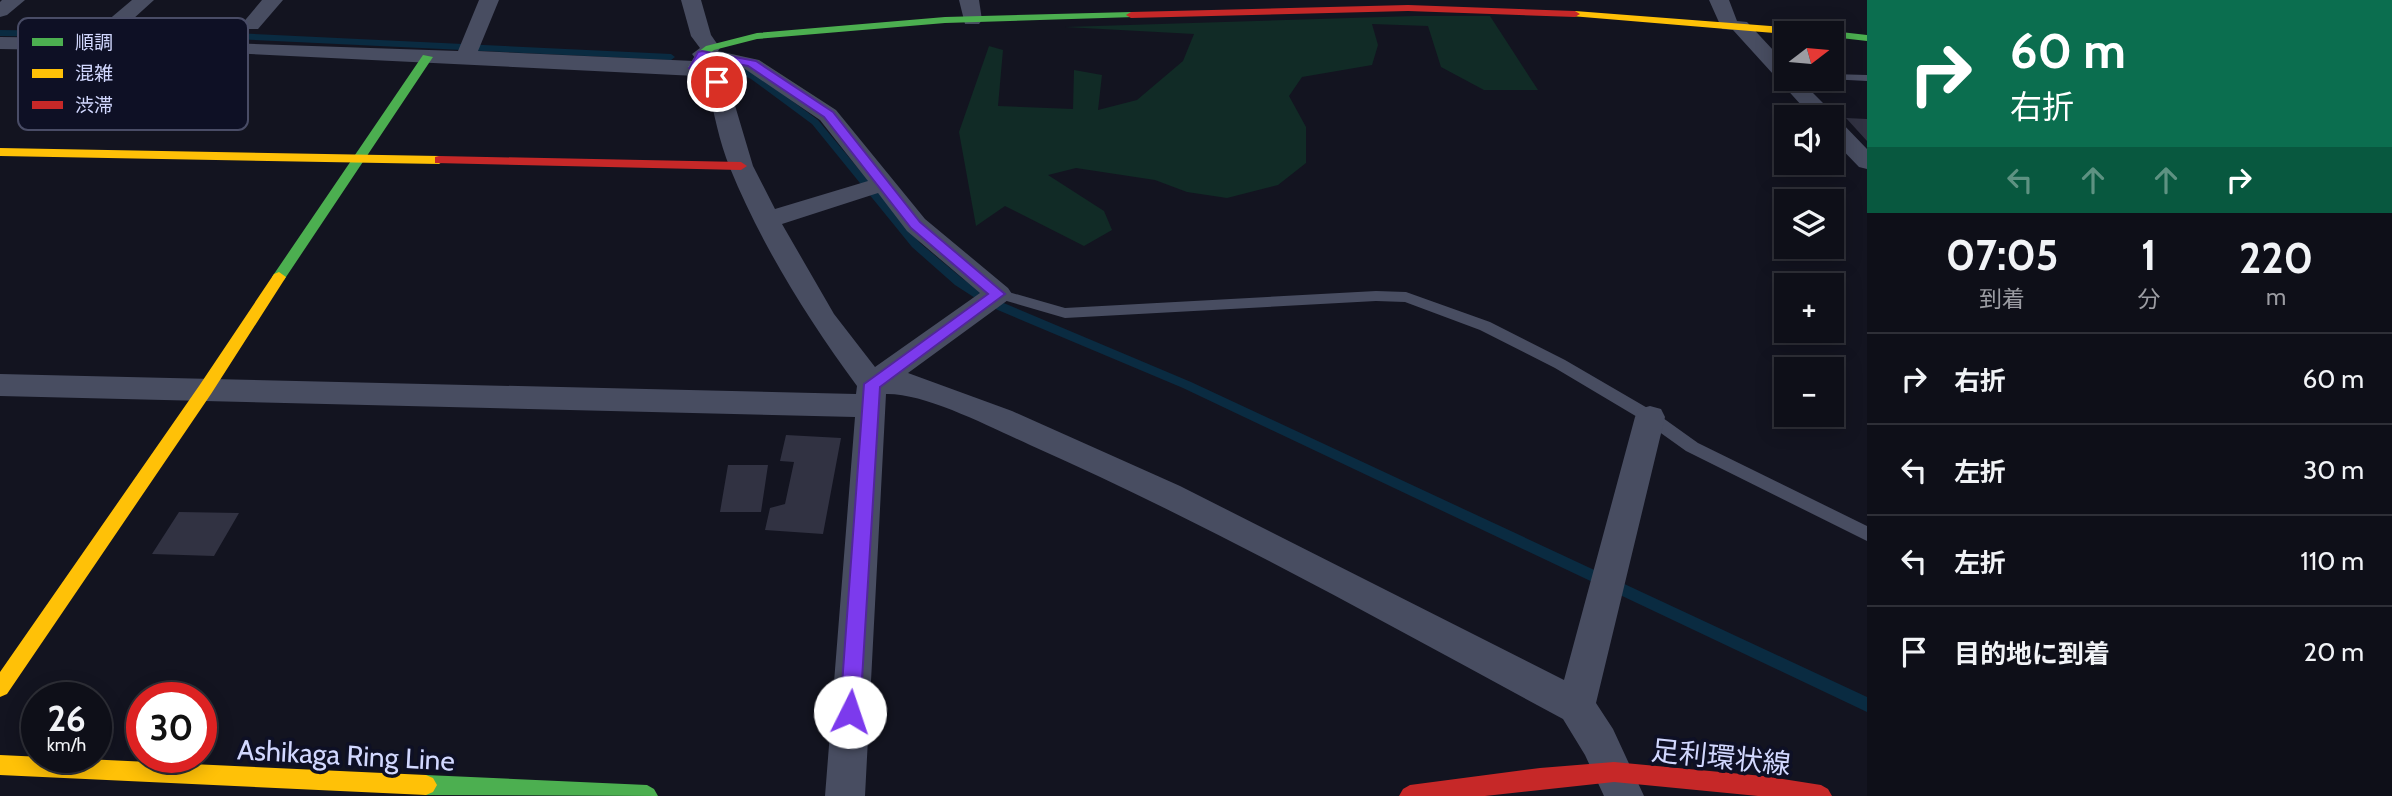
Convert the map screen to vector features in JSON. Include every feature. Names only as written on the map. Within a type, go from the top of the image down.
[{"type":"street","points":[[0,11],[15,0]]},
{"type":"street","points":[[123,18],[144,0]]},
{"type":"street","points":[[251,24],[273,0]]},
{"type":"street","points":[[465,58],[489,0]]},
{"type":"street","points":[[691,0],[701,36],[705,71],[717,82],[741,166],[767,220],[824,321],[871,395],[845,796]]},
{"type":"street","points":[[1719,0],[1734,26],[1774,65]]},
{"type":"street","points":[[702,57],[757,36],[971,10],[1500,8],[1774,29]]},
{"type":"street","points":[[1844,35],[1867,38]]},
{"type":"street","points":[[0,43],[18,43]]},
{"type":"street","points":[[248,48],[490,60],[702,57],[752,64],[828,115],[916,225],[998,294],[871,395]]},
{"type":"street","points":[[0,688],[205,390],[357,158],[427,57]]},
{"type":"street","points":[[1799,91],[1813,105]]},
{"type":"street","points":[[1844,138],[1867,162]]},
{"type":"street","points":[[0,152],[741,166]]},
{"type":"street","points":[[767,220],[883,184]]},
{"type":"street","points":[[0,385],[576,401],[871,395],[903,383],[916,386],[1050,440],[1234,528],[1576,706],[1619,784]]},
{"type":"street","points":[[1576,706],[1650,417]]},
{"type":"street","name":"Ashikaga Ring Line","points":[[0,765],[647,796]]},
{"type":"street","points":[[1410,796],[1540,778],[1619,784]]},
{"type":"street","name":"足利環状線","points":[[1619,784],[1763,786],[1821,796]]},
{"type":"lane","points":[[1844,77],[1867,78]]},
{"type":"lane","points":[[998,294],[1065,313],[1376,296],[1406,297],[1485,326],[1560,364],[1650,417],[1692,447],[1867,534]]},
{"type":"green space","points":[[1490,16],[1538,90],[1484,90],[1441,67],[1428,26],[1372,24],[1378,45],[1372,65],[1302,77],[1289,96],[1306,127],[1306,163],[1278,185],[1227,198],[1187,192],[1155,180],[1076,168],[1048,175],[1104,211],[1112,230],[1084,246],[1005,206],[976,226],[959,132],[989,46],[1003,50],[998,106],[1073,109],[1074,70],[1102,75],[1098,110],[1137,100],[1183,61],[1194,34],[1065,27]]},
{"type":"building","points":[[1846,118],[1867,119],[1867,141]]},
{"type":"building","points":[[786,435],[841,438],[823,534],[765,530],[770,508],[785,504],[794,462],[780,461]]},
{"type":"building","points":[[728,465],[768,465],[761,512],[720,512]]},
{"type":"building","points":[[179,512],[239,513],[214,556],[152,554]]},
{"type":"waterway","points":[[0,33],[18,33]]},
{"type":"waterway","points":[[248,37],[671,57]]},
{"type":"waterway","points":[[723,62],[754,77],[815,122],[916,245],[959,282],[990,302],[1187,385],[1867,705]]},
{"type":"traffic: fast","points":[[694,67],[702,54],[710,48],[757,36],[945,20],[1131,15]]},
{"type":"traffic: fast","points":[[1844,35],[1867,38]]},
{"type":"traffic: fast","points":[[279,277],[427,57]]},
{"type":"traffic: fast","points":[[426,785],[647,796]]},
{"type":"traffic: slow","points":[[1575,14],[1774,29]]},
{"type":"traffic: slow","points":[[0,152],[439,160]]},
{"type":"traffic: slow","points":[[0,688],[205,390],[279,277]]},
{"type":"traffic: slow","points":[[0,765],[426,785]]},
{"type":"traffic: jam","points":[[1131,15],[1408,8],[1575,14]]},
{"type":"traffic: jam","points":[[439,160],[741,166]]},
{"type":"traffic: jam","points":[[1410,796],[1540,778],[1614,772],[1763,786],[1821,796]]},
{"type":"route","points":[[717,82],[705,71],[694,68],[702,54],[752,64],[828,115],[916,225],[998,294],[872,384],[850,712]]}]
